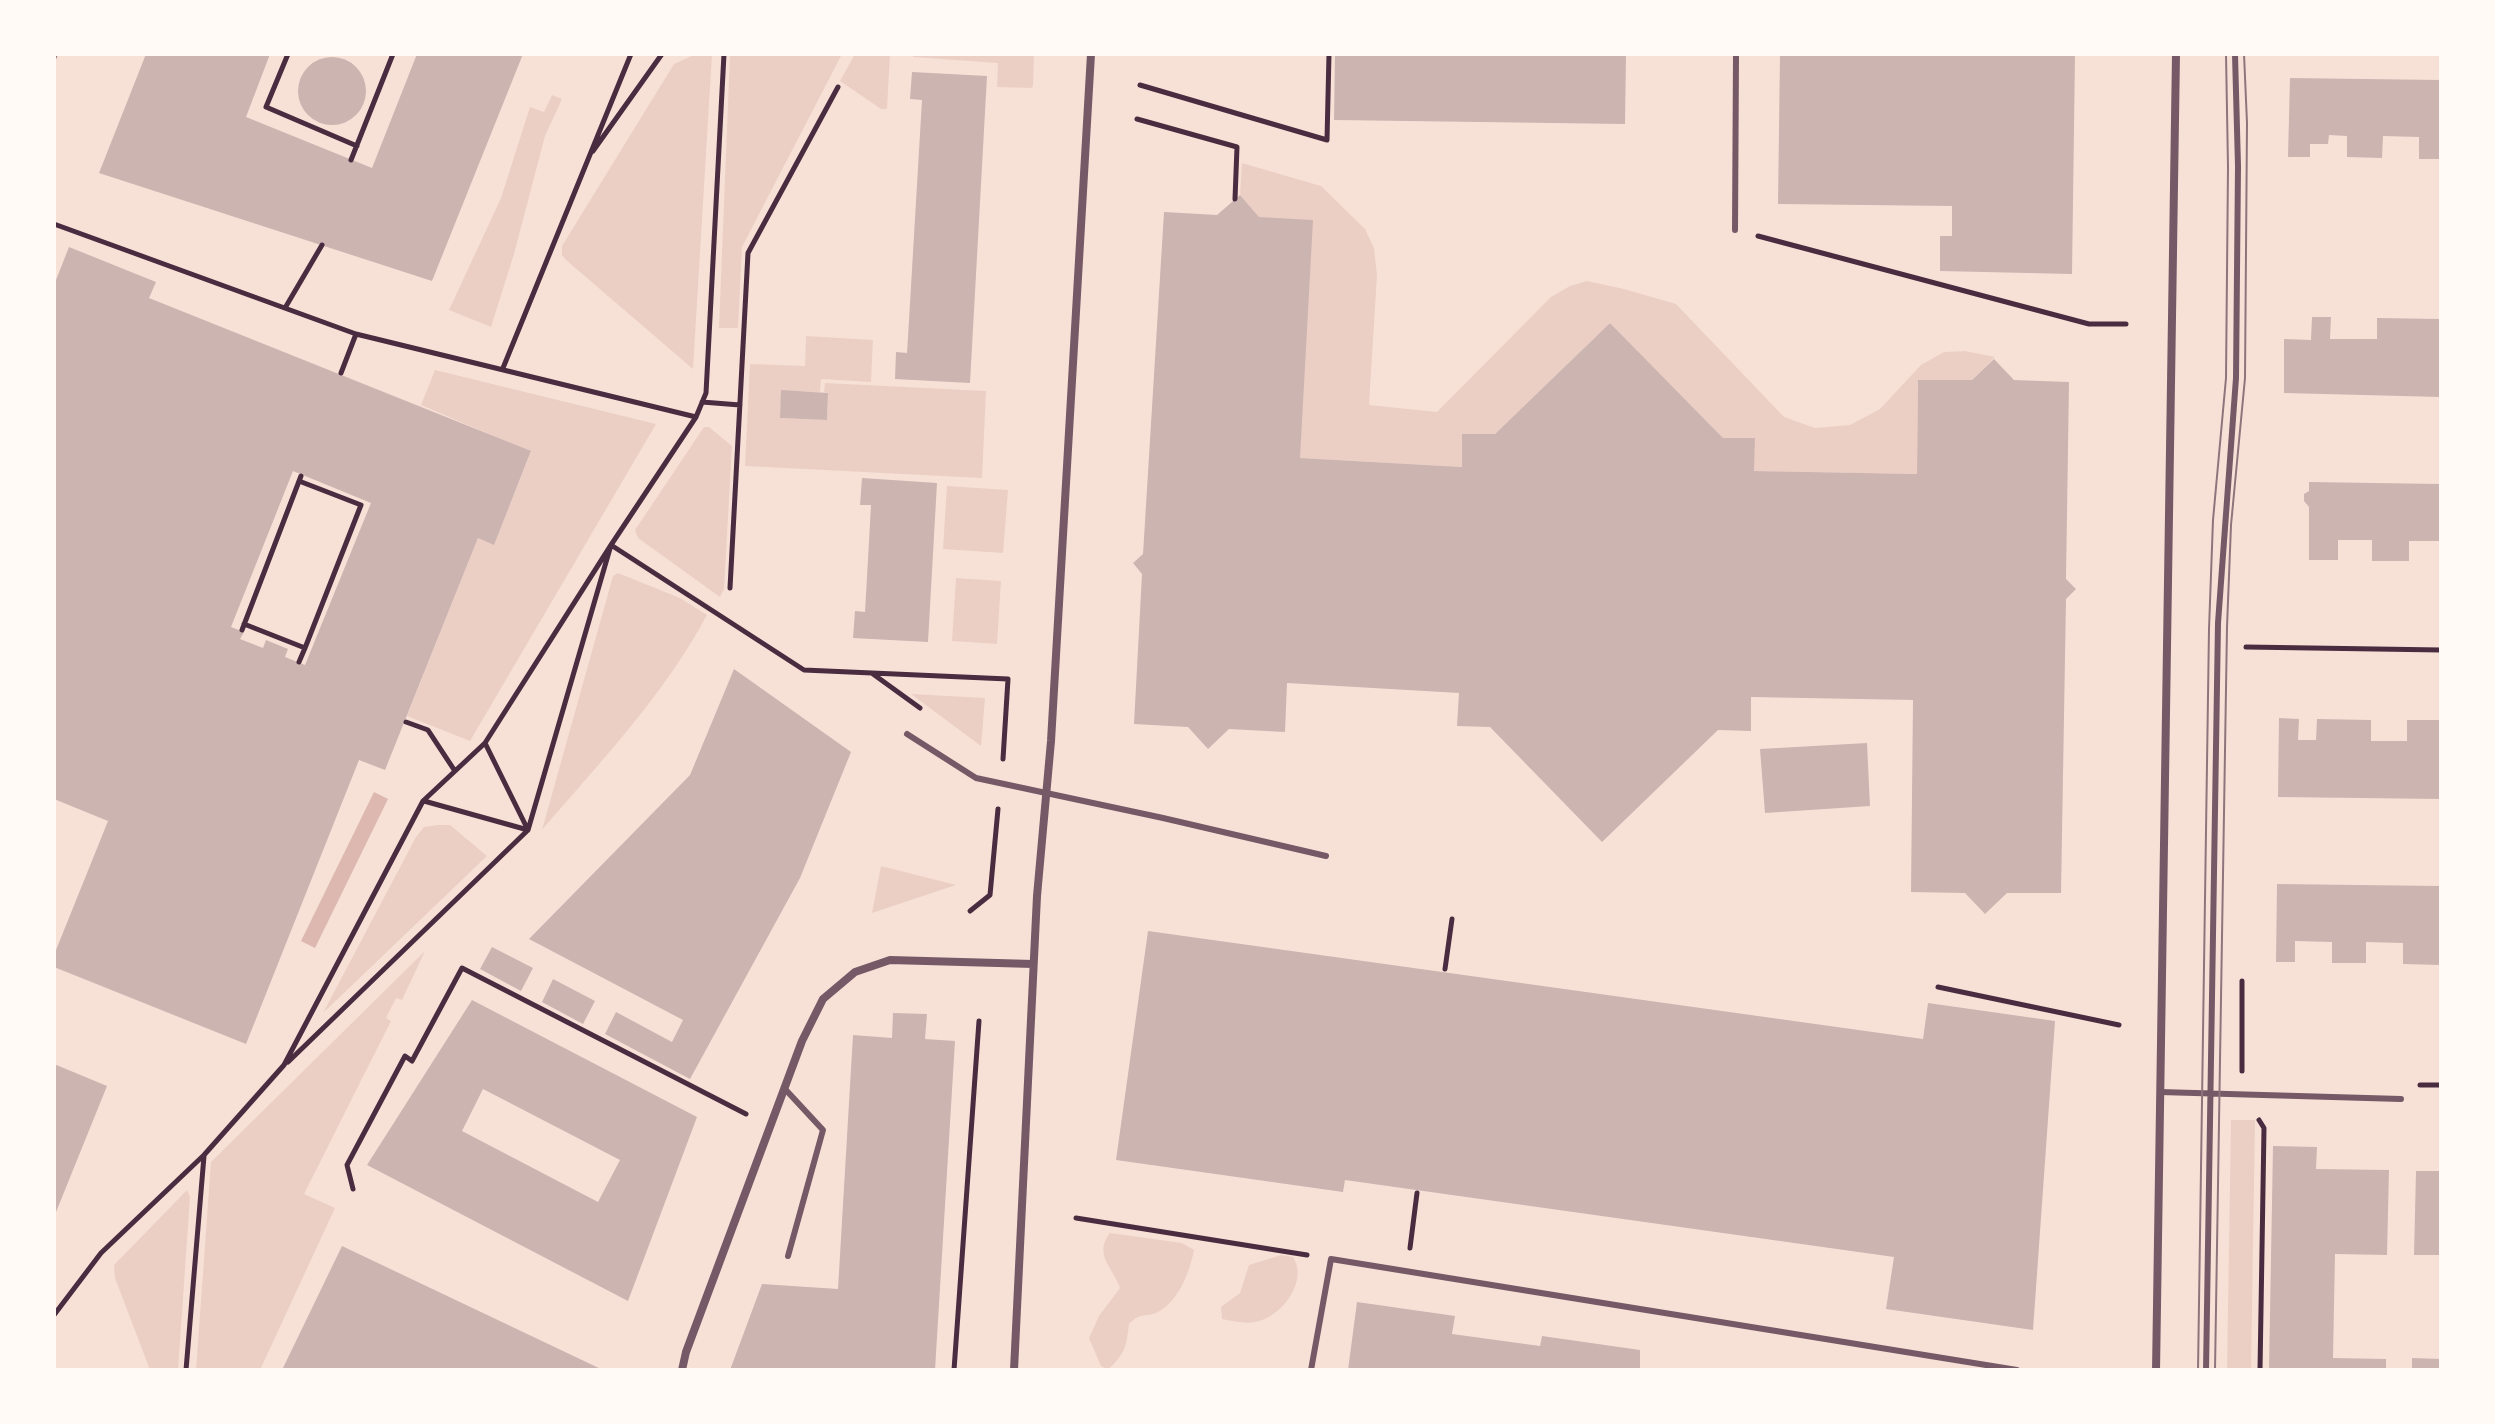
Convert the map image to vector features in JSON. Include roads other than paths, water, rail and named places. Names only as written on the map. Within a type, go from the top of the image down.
[{"type":"street","points":[[1014,1370],[1033,964],[1047,793],[1091,54]]},
{"type":"street","points":[[2156,1370],[2176,54]]},
{"type":"street","points":[[682,1370],[686,1352],[802,1041],[823,999],[855,972],[890,960],[1033,964]]},
{"type":"lane","points":[[1735,230],[1736,54]]},
{"type":"lane","points":[[2206,1370],[2218,623],[2236,378],[2238,166],[2235,54]]},
{"type":"lane","points":[[907,734],[976,778],[1326,856]]},
{"type":"lane","points":[[785,1089],[823,1130],[788,1256]]},
{"type":"lane","points":[[2160,1092],[2401,1099]]},
{"type":"lane","points":[[1311,1370],[1331,1259],[2017,1370]]},
{"type":"tram line","points":[[54,62],[57,54]]},
{"type":"tram line","points":[[2198,1370],[2209,629],[2213,520],[2226,378],[2226,54]]},
{"type":"tram line","points":[[2215,1370],[2227,627],[2231,525],[2245,378],[2247,123],[2244,54]]}]
